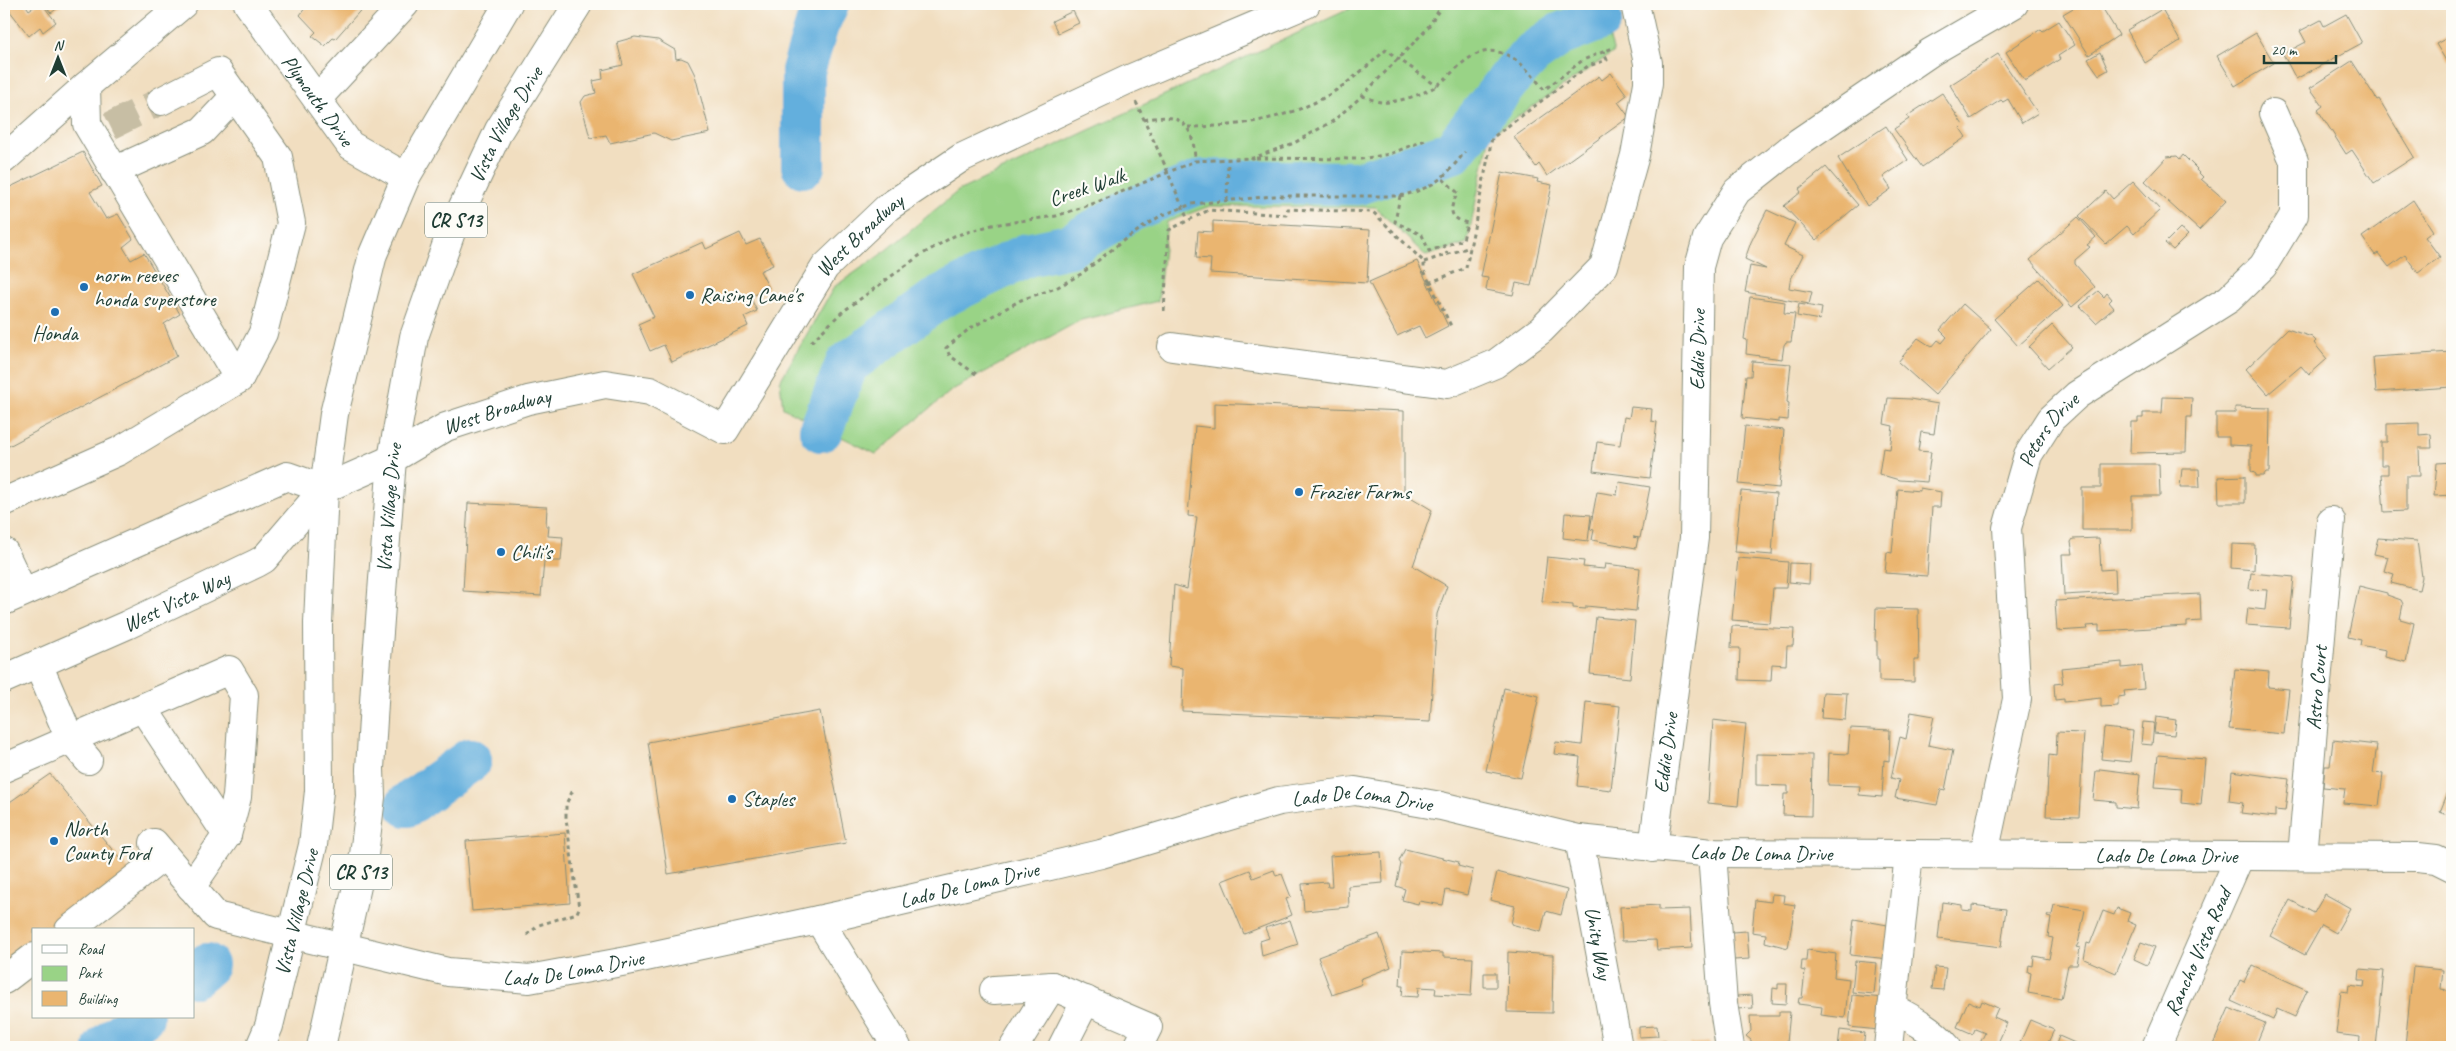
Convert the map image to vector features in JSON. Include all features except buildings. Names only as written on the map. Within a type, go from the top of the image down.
[{"type":"street","points":[[4,159],[86,86],[183,4]]},
{"type":"street","name":"Plymouth Drive","points":[[248,4],[350,145],[406,177]]},
{"type":"street","points":[[317,99],[405,4]]},
{"type":"street","name":"Vista Village Drive","points":[[260,1047],[269,1026],[313,845],[319,791],[318,623],[324,489],[334,414],[373,254],[406,177],[508,4]]},
{"type":"street","name":"Vista Village Drive","points":[[320,1047],[345,947],[364,855],[371,797],[370,769],[375,686],[392,459],[414,337],[450,232],[499,130],[578,4]]},
{"type":"street","name":"West Broadway","points":[[392,459],[446,427],[528,400],[605,384],[650,391],[725,430],[825,267],[888,207],[961,158],[1127,80],[1306,4]]},
{"type":"street","points":[[1172,347],[1447,384],[1495,364],[1541,330],[1604,266],[1635,155],[1648,83],[1648,62],[1635,4]]},
{"type":"street","name":"Eddie Drive","points":[[1653,848],[1694,538],[1699,267],[1707,238],[1737,191],[1799,142],[1931,52],[2014,4]]},
{"type":"street","points":[[4,502],[119,451],[240,379],[263,333],[291,222],[278,157],[218,72],[161,101]]},
{"type":"street","points":[[86,86],[87,124],[101,130],[114,170],[240,379]]},
{"type":"street","points":[[114,170],[202,132],[235,96]]},
{"type":"street","name":"Peters Drive","points":[[1984,854],[2017,699],[2007,528],[2028,455],[2051,419],[2077,394],[2229,300],[2263,266],[2294,215],[2294,161],[2273,113]]},
{"type":"street","name":"West Vista Way","points":[[4,679],[127,625],[257,563],[264,558],[324,489],[392,459]]},
{"type":"street","points":[[4,552],[14,596],[286,476],[324,489]]},
{"type":"street","name":"Astro Court","points":[[2302,856],[2331,521]]},
{"type":"street","points":[[38,664],[70,739],[88,760]]},
{"type":"street","points":[[4,768],[229,670],[244,695],[238,797],[227,835],[191,887]]},
{"type":"street","points":[[143,708],[227,835]]},
{"type":"street","name":"Lado De Loma Drive","points":[[71,928],[159,849],[216,916],[448,972],[529,979],[627,961],[819,920],[1100,854],[1279,801],[1355,791],[1441,806],[1580,839],[1712,853],[2418,857],[2436,859],[2452,867]]},
{"type":"street","name":"Unity Way","points":[[1580,839],[1618,1047]]},
{"type":"street","points":[[1712,853],[1724,1002],[1730,1047]]},
{"type":"street","points":[[1888,1047],[1909,854]]},
{"type":"street","name":"Rancho Vista Road","points":[[2156,1047],[2240,856]]},
{"type":"street","points":[[819,920],[897,1047]]},
{"type":"street","points":[[4,980],[32,959]]},
{"type":"street","points":[[994,990],[1052,986],[1148,1027],[1138,1047]]},
{"type":"street","points":[[1014,1047],[1052,986]]},
{"type":"street","points":[[1062,1047],[1086,1000]]},
{"type":"street","points":[[1892,1008],[1923,1024],[1939,1037],[1947,1047]]},
{"type":"path","name":"Creek Walk","points":[[806,348],[841,313],[919,256],[954,236],[992,225],[1056,216],[1095,203],[1195,161],[1253,158],[1302,139],[1332,121],[1362,96],[1426,30],[1443,4]]},
{"type":"path","points":[[1362,96],[1380,102],[1400,101],[1437,86],[1467,60],[1486,51],[1504,52],[1513,58],[1532,75],[1544,90],[1583,60],[1615,47]]},
{"type":"path","points":[[1188,127],[1222,127],[1271,118],[1325,97],[1386,50],[1400,58],[1437,86]]},
{"type":"path","points":[[1429,283],[1466,268],[1492,138],[1588,66],[1607,60],[1603,51]]},
{"type":"path","points":[[1127,80],[1188,220]]},
{"type":"path","points":[[1144,120],[1162,115],[1177,118],[1188,127],[1194,142],[1195,161]]},
{"type":"path","points":[[1253,158],[1361,159],[1390,154],[1425,140]]},
{"type":"path","points":[[976,374],[950,356],[946,348],[969,329],[1021,300],[1056,288],[1081,274],[1124,240],[1160,216],[1192,204],[1274,196],[1400,196],[1418,192],[1443,179],[1465,152]]},
{"type":"path","points":[[1227,201],[1228,160]]},
{"type":"path","points":[[1400,196],[1394,222],[1422,235],[1429,251],[1463,240],[1467,223],[1458,220],[1452,213],[1452,204],[1458,193],[1443,179]]},
{"type":"path","points":[[1164,311],[1169,230],[1209,210],[1286,215],[1287,209],[1372,212],[1424,262],[1424,271],[1429,283],[1452,328]]},
{"type":"path","points":[[1444,246],[1447,254]]},
{"type":"path","points":[[1424,262],[1470,247]]},
{"type":"path","points":[[527,935],[539,925],[577,913],[578,908],[566,819],[566,804],[573,790]]},
{"type":"green space","points":[[1360,4],[1599,4],[1614,52],[1490,135],[1467,243],[1426,256],[1375,207],[1210,206],[1167,222],[1158,301],[1081,320],[952,390],[876,454],[783,408],[780,381],[834,287],[880,255],[958,191]]},
{"type":"waterway","points":[[803,166],[803,71],[817,25],[827,4]]},
{"type":"waterway","points":[[821,430],[847,364],[940,297],[1027,255],[1069,246],[1131,210],[1202,181],[1359,183],[1452,152],[1514,73],[1532,54],[1559,35],[1600,19]]},
{"type":"waterway","points":[[407,805],[470,760]]},
{"type":"waterway","points":[[195,975],[207,965]]},
{"type":"waterway","points":[[105,1047],[141,1018]]},
{"type":"tunnel","points":[[110,126],[161,101]]},
{"type":"place","name":"norm reeves honda superstore","points":[[84,287]]},
{"type":"place","name":"Raising Cane's","points":[[690,295]]},
{"type":"place","name":"Honda","points":[[55,312]]},
{"type":"place","name":"Frazier Farms","points":[[1299,492]]},
{"type":"place","name":"Chili's","points":[[501,552]]},
{"type":"place","name":"Staples","points":[[732,799]]},
{"type":"place","name":"North County Ford","points":[[54,841]]}]
